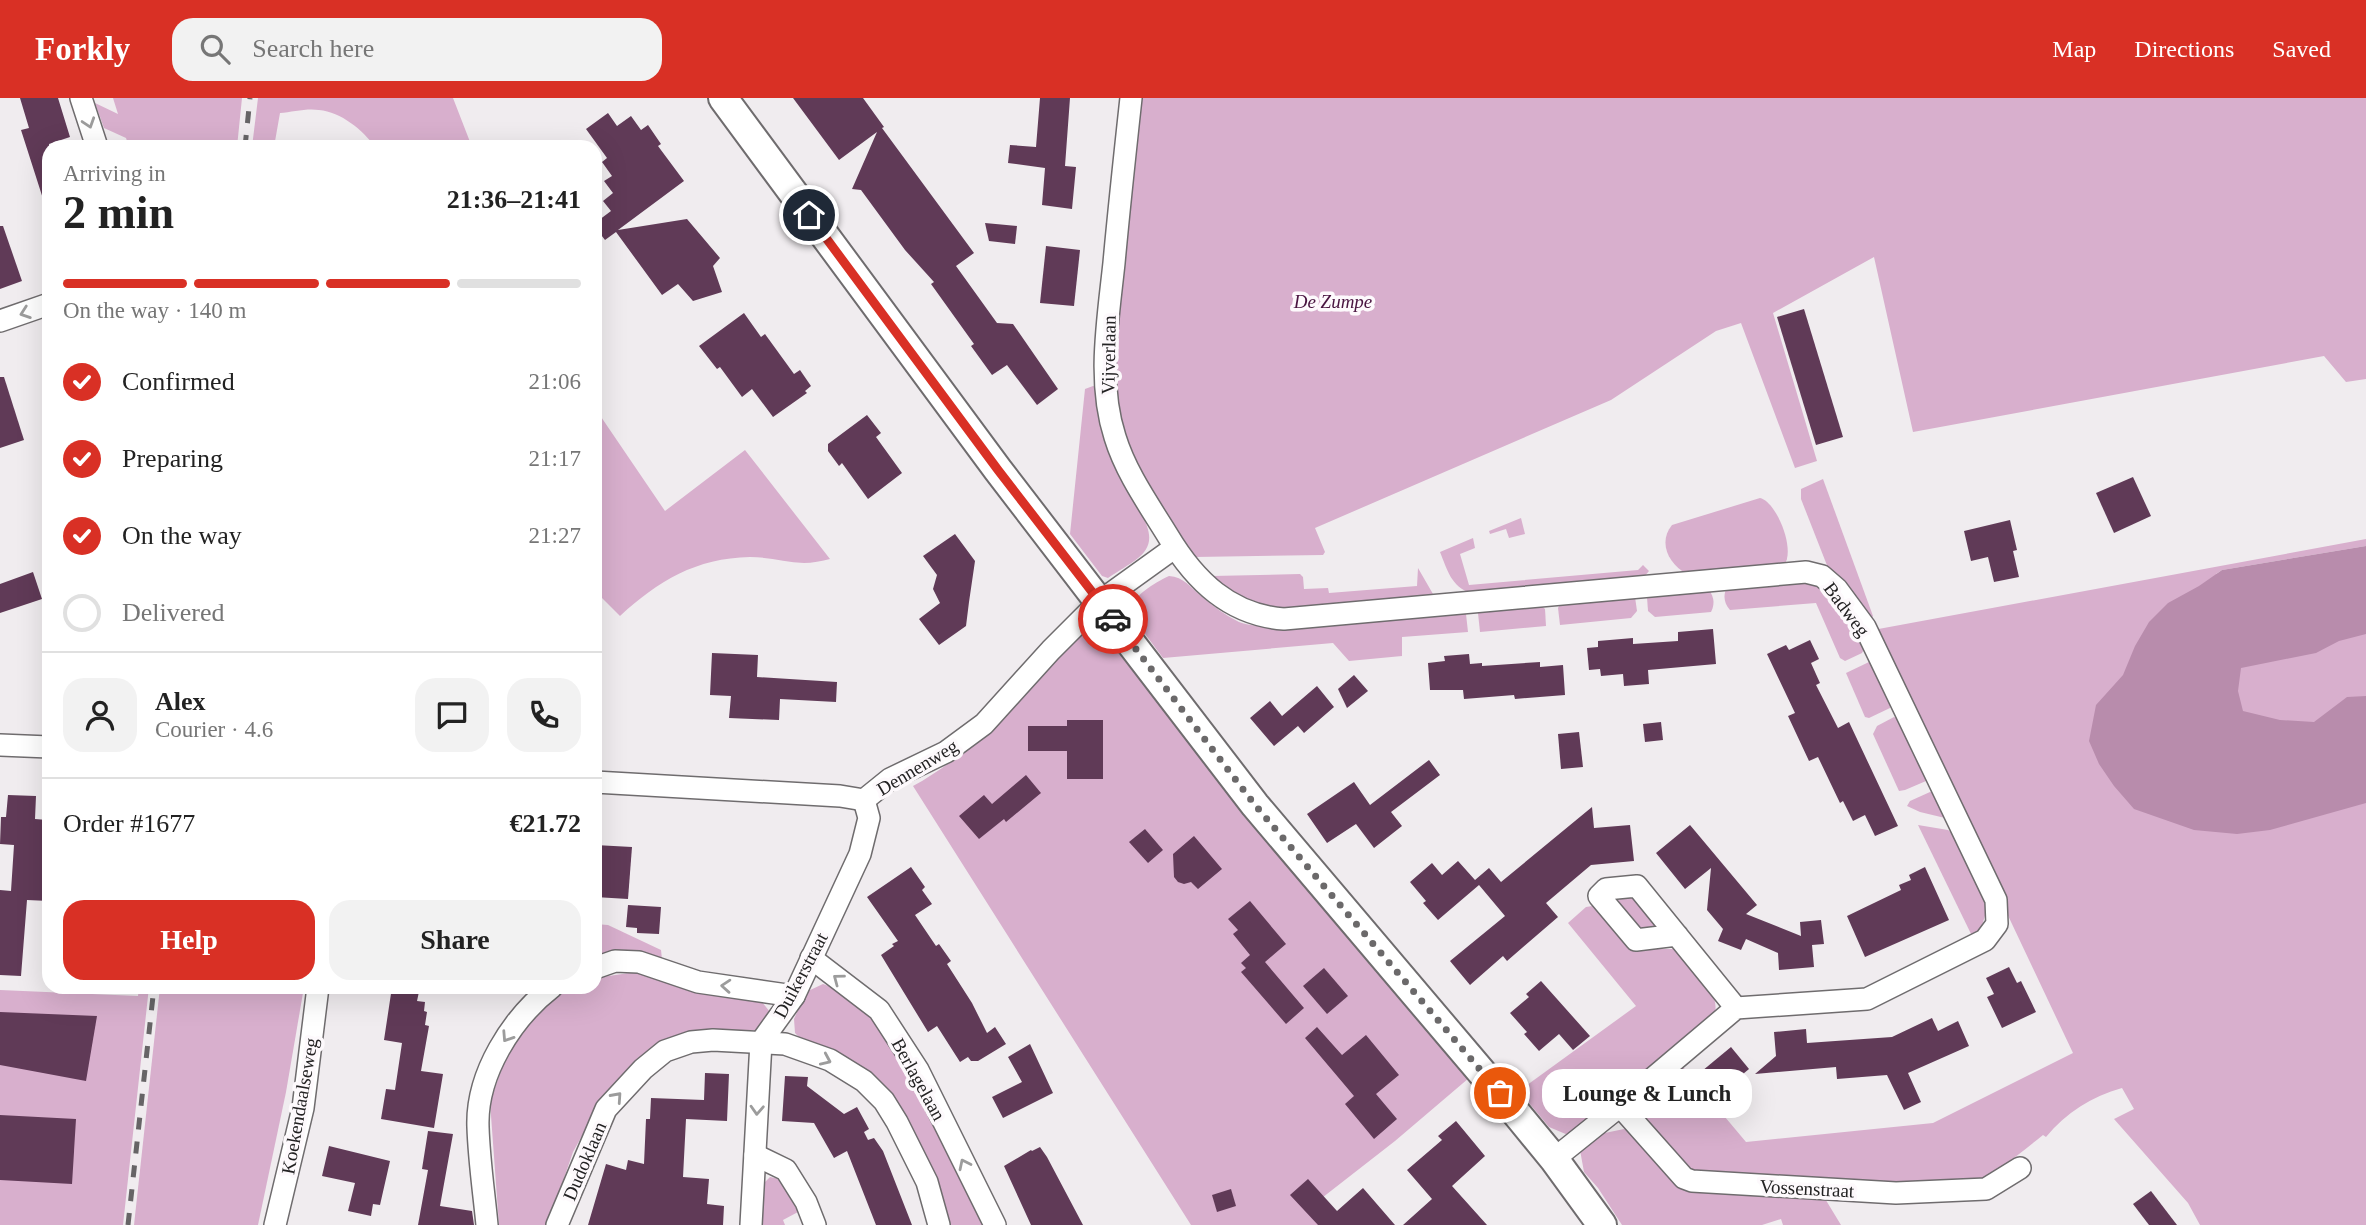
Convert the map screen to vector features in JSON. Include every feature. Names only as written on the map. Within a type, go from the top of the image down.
[{"type":"street","points":[[81,98],[95,140]]},
{"type":"street","points":[[723,98],[998,470],[1255,805],[1554,1158],[1602,1225]]},
{"type":"street","name":"Vijverlaan","points":[[1131,98],[1107,329],[1105,397],[1115,438],[1132,475],[1174,548]]},
{"type":"street","points":[[0,321],[42,306]]},
{"type":"street","points":[[1100,602],[1174,548]]},
{"type":"street","name":"Badweg","points":[[1174,548],[1210,588],[1229,604],[1264,618],[1284,619],[1806,572],[1822,576],[1837,589],[1865,628],[1996,900],[1997,924],[1985,940],[1867,999],[1736,1008]]},
{"type":"street","name":"Dennenweg","points":[[602,782],[840,796],[863,800],[890,779],[946,751],[984,724],[1051,650],[1100,602]]},
{"type":"street","points":[[0,745],[42,747]]},
{"type":"street","name":"Duikerstraat","points":[[761,1042],[793,996],[860,854],[869,818],[863,800]]},
{"type":"street","points":[[1554,1158],[1736,1008],[1677,935]]},
{"type":"street","name":"Berlagelaan","points":[[811,958],[879,1010],[918,1070],[995,1225]]},
{"type":"street","points":[[602,966],[615,961],[639,962],[698,982],[793,996]]},
{"type":"street","name":"Koekendaalseweg","points":[[275,1225],[303,1108],[317,994]]},
{"type":"street","points":[[487,1225],[478,1125],[481,1096],[496,1054],[509,1032],[532,1003],[543,994]]},
{"type":"street","name":"Dudoklaan","points":[[557,1225],[606,1109],[643,1069],[665,1051],[691,1042],[785,1044],[830,1060],[864,1081],[884,1101],[927,1182],[939,1225]]},
{"type":"street","points":[[751,1225],[761,1042]]},
{"type":"street","name":"Vossenstraat","points":[[1620,1106],[1684,1178],[1692,1181],[1896,1193],[1986,1189],[2020,1168]]},
{"type":"street","points":[[755,1155],[786,1170],[806,1202],[815,1225]]},
{"type":"green space","points":[[113,98],[242,98],[238,140],[127,140],[104,128],[95,103],[118,114]]},
{"type":"green space","points":[[258,98],[453,98],[469,140],[369,140],[343,118],[327,111],[310,109],[280,113],[275,140],[253,140]]},
{"type":"green space","name":"De Zumpe","points":[[1138,98],[2366,98],[2366,379],[2346,382],[2324,356],[1913,432],[1874,257],[1773,313],[1817,461],[1795,468],[1741,323],[1716,331],[1611,400],[1315,528],[1325,552],[1323,555],[1195,557],[1150,488],[1130,447],[1119,415],[1112,360]]},
{"type":"green space","points":[[1097,387],[1149,535],[1148,544],[1138,558],[1108,578],[1102,576],[1070,534],[1085,389]]},
{"type":"green space","points":[[602,418],[665,511],[745,450],[830,559],[804,563],[750,557],[712,562],[664,582],[620,616],[602,598]]},
{"type":"green space","points":[[1823,479],[1873,616],[1871,619],[1830,573],[1801,499],[1801,489]]},
{"type":"green space","points":[[1760,498],[1773,508],[1783,528],[1788,549],[1784,565],[1687,574],[1670,559],[1666,538],[1672,525]]},
{"type":"green space","points":[[1521,518],[1525,534],[1509,538],[1506,529],[1490,534],[1489,531]]},
{"type":"green space","points":[[1473,538],[1475,548],[1460,554],[1469,585],[1638,570],[1643,565],[1649,571],[1643,578],[1471,593],[1454,582],[1440,552]]},
{"type":"green space","points":[[2366,539],[2366,546],[2222,570],[2216,574],[2366,549],[2366,1225],[2200,1225],[2188,1203],[2114,1119],[2134,1109],[2122,1088],[2080,1107],[2062,1120],[2046,1137],[2043,1135],[1996,1170],[1965,1186],[1700,1176],[1677,1164],[1638,1111],[1645,1098],[1683,1067],[1746,1142],[1933,1123],[2073,1053],[1873,630]]},
{"type":"green space","points":[[1418,568],[1433,594],[1431,597],[1283,613],[1259,609],[1212,576],[1300,574],[1303,577],[1304,589],[1328,588],[1329,593],[1417,586]]},
{"type":"green space","points":[[1169,576],[1183,580],[1219,610],[1247,624],[1273,627],[1461,609],[1466,614],[1468,632],[1402,637],[1402,656],[1349,661],[1333,643],[1163,658],[1131,615],[1131,609],[1143,592]]},
{"type":"green space","points":[[1805,580],[1825,588],[1867,643],[1862,653],[1845,661],[1840,658],[1816,603],[1730,610],[1725,601],[1728,585]]},
{"type":"green space","points":[[1707,587],[1713,599],[1711,612],[1655,617],[1648,611],[1647,597],[1651,592]]},
{"type":"green space","points":[[1635,597],[1637,611],[1631,618],[1560,625],[1558,608],[1562,600]]},
{"type":"green space","points":[[1538,603],[1545,609],[1546,626],[1480,632],[1478,613],[1484,606]]},
{"type":"green space","points":[[1094,623],[1469,1078],[1395,1141],[1318,1201],[1333,1225],[1191,1225],[913,786],[960,754],[983,734],[1085,625]]},
{"type":"green space","points":[[1869,662],[1878,665],[1893,696],[1890,708],[1869,718],[1865,717],[1846,673]]},
{"type":"green space","points":[[1894,717],[1905,722],[1928,774],[1926,781],[1899,791],[1873,734],[1877,726]]},
{"type":"green space","points":[[1930,792],[1937,793],[1947,814],[1945,818],[1907,806],[1910,801]]},
{"type":"green space","points":[[1918,825],[1948,830],[1958,838],[1989,903],[1979,935],[1973,938]]},
{"type":"green space","points":[[1627,893],[1634,893],[1665,931],[1639,935],[1617,909],[1618,901]]},
{"type":"green space","points":[[1599,905],[1634,949],[1676,949],[1704,980],[1716,1007],[1714,1016],[1568,1135],[1549,1127],[1519,1091],[1636,1006],[1568,923],[1586,907]]},
{"type":"green space","points":[[602,925],[661,950],[662,959],[602,962]]},
{"type":"green space","points":[[636,972],[762,1002],[770,1012],[768,1022],[759,1030],[713,1031],[599,1105],[573,1152],[548,1225],[499,1225],[490,1102],[502,1068],[522,1030],[556,995],[602,994],[602,977]]},
{"type":"green space","points":[[823,984],[843,993],[861,1007],[891,1045],[983,1225],[949,1225],[918,1144],[892,1098],[805,1043],[795,1033],[794,1019],[806,992]]},
{"type":"green space","points":[[0,990],[42,992],[42,994],[148,994],[123,1225],[0,1225]]},
{"type":"green space","points":[[159,994],[303,994],[286,1092],[258,1225],[134,1225]]},
{"type":"green space","points":[[1624,1129],[1633,1132],[1680,1184],[1981,1199],[1919,1203],[1824,1197],[1841,1225],[1783,1225],[1781,1219],[1762,1225],[1622,1225],[1584,1172],[1580,1150],[1600,1134]]},
{"type":"green space","points":[[770,1177],[780,1179],[798,1212],[783,1220],[785,1225],[761,1225],[763,1184]]},
{"type":"shaded area","points":[[2366,546],[2366,634],[2339,641],[2316,653],[2241,668],[2238,691],[2243,711],[2280,720],[2314,722],[2347,697],[2366,696],[2366,803],[2270,830],[2237,834],[2194,830],[2134,809],[2099,764],[2089,741],[2096,705],[2123,675],[2149,622],[2168,603],[2222,570]]},
{"type":"building","points":[[20,98],[58,98],[70,137],[42,140],[42,196],[21,130],[29,128]]},
{"type":"building","points":[[793,98],[863,98],[974,253],[956,266],[997,323],[1013,324],[1058,389],[1037,405],[1007,365],[992,375],[971,346],[974,344],[931,284],[934,282],[905,250],[861,190],[852,189],[877,132],[839,160]]},
{"type":"building","points":[[1040,98],[1070,98],[1065,166],[1076,167],[1072,209],[1042,205],[1045,168],[1008,163],[1010,145],[1036,147]]},
{"type":"building","points":[[608,113],[617,126],[631,116],[641,130],[648,125],[661,144],[658,146],[684,181],[618,230],[687,219],[720,258],[713,266],[722,292],[693,301],[678,284],[662,295],[616,232],[605,240],[602,236],[602,218],[611,211],[603,201],[613,193],[604,181],[612,176],[602,162],[607,158],[602,151],[602,140],[594,140],[586,129]]},
{"type":"building","points":[[985,223],[1017,226],[1015,244],[989,241]]},
{"type":"building","points":[[0,226],[3,226],[22,281],[0,289]]},
{"type":"building","points":[[1046,246],[1080,250],[1074,306],[1040,303]]},
{"type":"building","points":[[1804,309],[1843,437],[1816,445],[1777,317]]},
{"type":"building","points":[[744,313],[761,337],[765,334],[794,374],[800,370],[811,386],[805,391],[807,393],[773,417],[752,389],[742,397],[720,367],[717,369],[699,346]]},
{"type":"building","points":[[0,377],[4,377],[24,440],[0,448]]},
{"type":"building","points":[[867,415],[881,433],[876,437],[902,473],[868,499],[842,463],[839,466],[828,451],[828,444]]},
{"type":"building","points":[[2133,477],[2151,516],[2114,533],[2096,493]]},
{"type":"building","points":[[2010,520],[2017,550],[2013,551],[2019,577],[1994,582],[1988,557],[1971,561],[1964,531]]},
{"type":"building","points":[[955,534],[975,561],[966,626],[939,645],[919,619],[940,603],[933,589],[937,575],[923,556]]},
{"type":"building","points":[[33,572],[42,599],[0,613],[0,584]]},
{"type":"building","points":[[1713,629],[1716,664],[1648,670],[1649,684],[1624,686],[1623,674],[1601,676],[1600,669],[1589,670],[1587,648],[1598,647],[1598,641],[1633,638],[1633,644],[1678,641],[1678,632]]},
{"type":"building","points":[[1810,640],[1819,659],[1811,663],[1820,683],[1816,685],[1838,728],[1849,722],[1898,826],[1875,836],[1865,815],[1853,821],[1843,801],[1840,803],[1818,757],[1809,761],[1788,716],[1795,713],[1767,654],[1786,645],[1789,650]]},
{"type":"building","points":[[712,653],[758,655],[757,677],[837,682],[836,702],[780,699],[779,720],[729,718],[731,696],[710,695]]},
{"type":"building","points":[[1469,654],[1470,664],[1482,663],[1482,666],[1540,662],[1540,667],[1563,665],[1565,695],[1464,699],[1463,690],[1430,690],[1428,663],[1445,661],[1444,656]]},
{"type":"building","points":[[1354,675],[1368,691],[1347,708],[1338,689]]},
{"type":"building","points":[[1317,686],[1334,707],[1304,733],[1298,726],[1274,746],[1250,718],[1270,701],[1282,716]]},
{"type":"building","points":[[1067,720],[1103,720],[1103,779],[1067,779],[1067,751],[1028,751],[1028,726],[1067,726]]},
{"type":"building","points":[[1661,722],[1663,740],[1645,742],[1643,724]]},
{"type":"building","points":[[1579,732],[1583,767],[1561,769],[1558,734]]},
{"type":"building","points":[[1429,760],[1440,775],[1391,812],[1402,826],[1374,848],[1356,824],[1327,843],[1307,814],[1354,782],[1370,805]]},
{"type":"building","points":[[1026,775],[1041,793],[1006,822],[1004,819],[979,839],[959,816],[984,795],[992,804]]},
{"type":"building","points":[[8,795],[36,796],[35,819],[42,820],[42,901],[27,900],[21,976],[0,975],[0,890],[11,891],[14,845],[0,844],[1,817],[6,817]]},
{"type":"building","points":[[1592,807],[1594,828],[1630,825],[1634,861],[1591,865],[1546,903],[1558,917],[1507,961],[1503,956],[1470,985],[1450,961],[1505,916],[1479,885],[1438,920],[1410,882],[1432,863],[1442,875],[1458,861],[1475,880],[1489,868],[1501,882]]},
{"type":"building","points":[[1690,825],[1757,905],[1746,914],[1801,936],[1800,922],[1821,920],[1824,944],[1812,945],[1814,967],[1779,970],[1778,953],[1746,939],[1741,950],[1718,941],[1723,929],[1707,910],[1711,868],[1685,889],[1656,853]]},
{"type":"building","points":[[1145,829],[1163,850],[1148,863],[1129,842]]},
{"type":"building","points":[[1194,836],[1222,869],[1198,889],[1191,882],[1184,884],[1174,877],[1173,854]]},
{"type":"building","points":[[602,845],[632,847],[628,899],[602,897]]},
{"type":"building","points":[[911,867],[925,887],[922,890],[932,904],[915,915],[936,946],[939,944],[951,961],[947,964],[987,1033],[995,1027],[1006,1044],[978,1061],[971,1061],[968,1057],[960,1062],[937,1026],[928,1032],[881,955],[898,941],[867,897]]},
{"type":"building","points":[[1925,867],[1949,920],[1865,957],[1847,916],[1901,890],[1899,885],[1911,880],[1909,875]]},
{"type":"building","points":[[1250,901],[1286,944],[1265,962],[1304,1008],[1286,1024],[1241,972],[1246,968],[1241,963],[1250,955],[1233,934],[1238,930],[1228,919]]},
{"type":"building","points":[[628,905],[661,907],[659,934],[637,933],[637,928],[626,927]]},
{"type":"building","points":[[2009,967],[2017,983],[2021,981],[2036,1012],[2002,1028],[1987,997],[1994,994],[1986,978]]},
{"type":"building","points":[[1324,968],[1348,996],[1327,1014],[1303,986]]},
{"type":"building","points":[[1541,981],[1590,1036],[1573,1050],[1559,1034],[1539,1051],[1510,1013],[1529,997],[1526,994]]},
{"type":"building","points":[[391,994],[418,994],[417,1001],[425,1002],[425,1025],[429,1026],[421,1071],[443,1074],[434,1128],[381,1119],[386,1089],[395,1090],[402,1043],[384,1040]]},
{"type":"building","points":[[0,1012],[97,1016],[86,1081],[0,1065]]},
{"type":"building","points":[[1932,1018],[1938,1031],[1958,1021],[1969,1046],[1908,1073],[1921,1102],[1904,1110],[1887,1075],[1837,1079],[1836,1067],[1755,1074],[1776,1056],[1774,1032],[1806,1029],[1807,1043],[1892,1037]]},
{"type":"building","points":[[1317,1027],[1342,1055],[1366,1035],[1399,1075],[1376,1094],[1397,1119],[1374,1139],[1345,1104],[1354,1096],[1305,1038]]},
{"type":"building","points":[[1030,1044],[1053,1093],[1003,1118],[992,1097],[1022,1082],[1008,1057]]},
{"type":"building","points":[[1731,1047],[1749,1069],[1720,1093],[1702,1071]]},
{"type":"building","points":[[705,1073],[729,1074],[727,1121],[686,1119],[683,1177],[709,1179],[707,1204],[724,1206],[723,1225],[588,1225],[606,1164],[626,1170],[628,1160],[644,1164],[646,1119],[650,1119],[651,1098],[704,1100]]},
{"type":"building","points":[[785,1076],[808,1077],[807,1086],[844,1114],[857,1107],[869,1129],[864,1132],[868,1140],[874,1138],[883,1151],[912,1225],[876,1225],[847,1151],[834,1158],[814,1123],[782,1121]]},
{"type":"building","points":[[0,1115],[76,1119],[72,1184],[0,1180]]},
{"type":"building","points":[[1456,1121],[1485,1156],[1452,1186],[1487,1225],[1403,1225],[1432,1199],[1407,1170],[1442,1140],[1438,1136]]},
{"type":"building","points":[[428,1131],[453,1134],[440,1206],[472,1211],[474,1225],[418,1225],[428,1170],[422,1169]]},
{"type":"building","points":[[329,1146],[390,1161],[380,1205],[373,1204],[371,1216],[348,1211],[355,1183],[322,1176]]},
{"type":"building","points":[[1040,1147],[1083,1225],[1031,1225],[1004,1166]]},
{"type":"building","points":[[1308,1179],[1337,1211],[1363,1188],[1395,1225],[1318,1225],[1290,1195]]},
{"type":"building","points":[[1231,1189],[1236,1206],[1217,1212],[1212,1195]]},
{"type":"building","points":[[2151,1191],[2177,1225],[2149,1225],[2133,1204]]},
{"type":"railway","points":[[246,140],[250,98]]},
{"type":"railway","points":[[128,1225],[153,994]]},
{"type":"way so far","points":[[1113,619],[1255,805],[1500,1093]]},
{"type":"place","name":"Lounge & Lunch","points":[[1500,1093]]},
{"type":"route","points":[[809,215],[998,470],[1113,619]]}]
